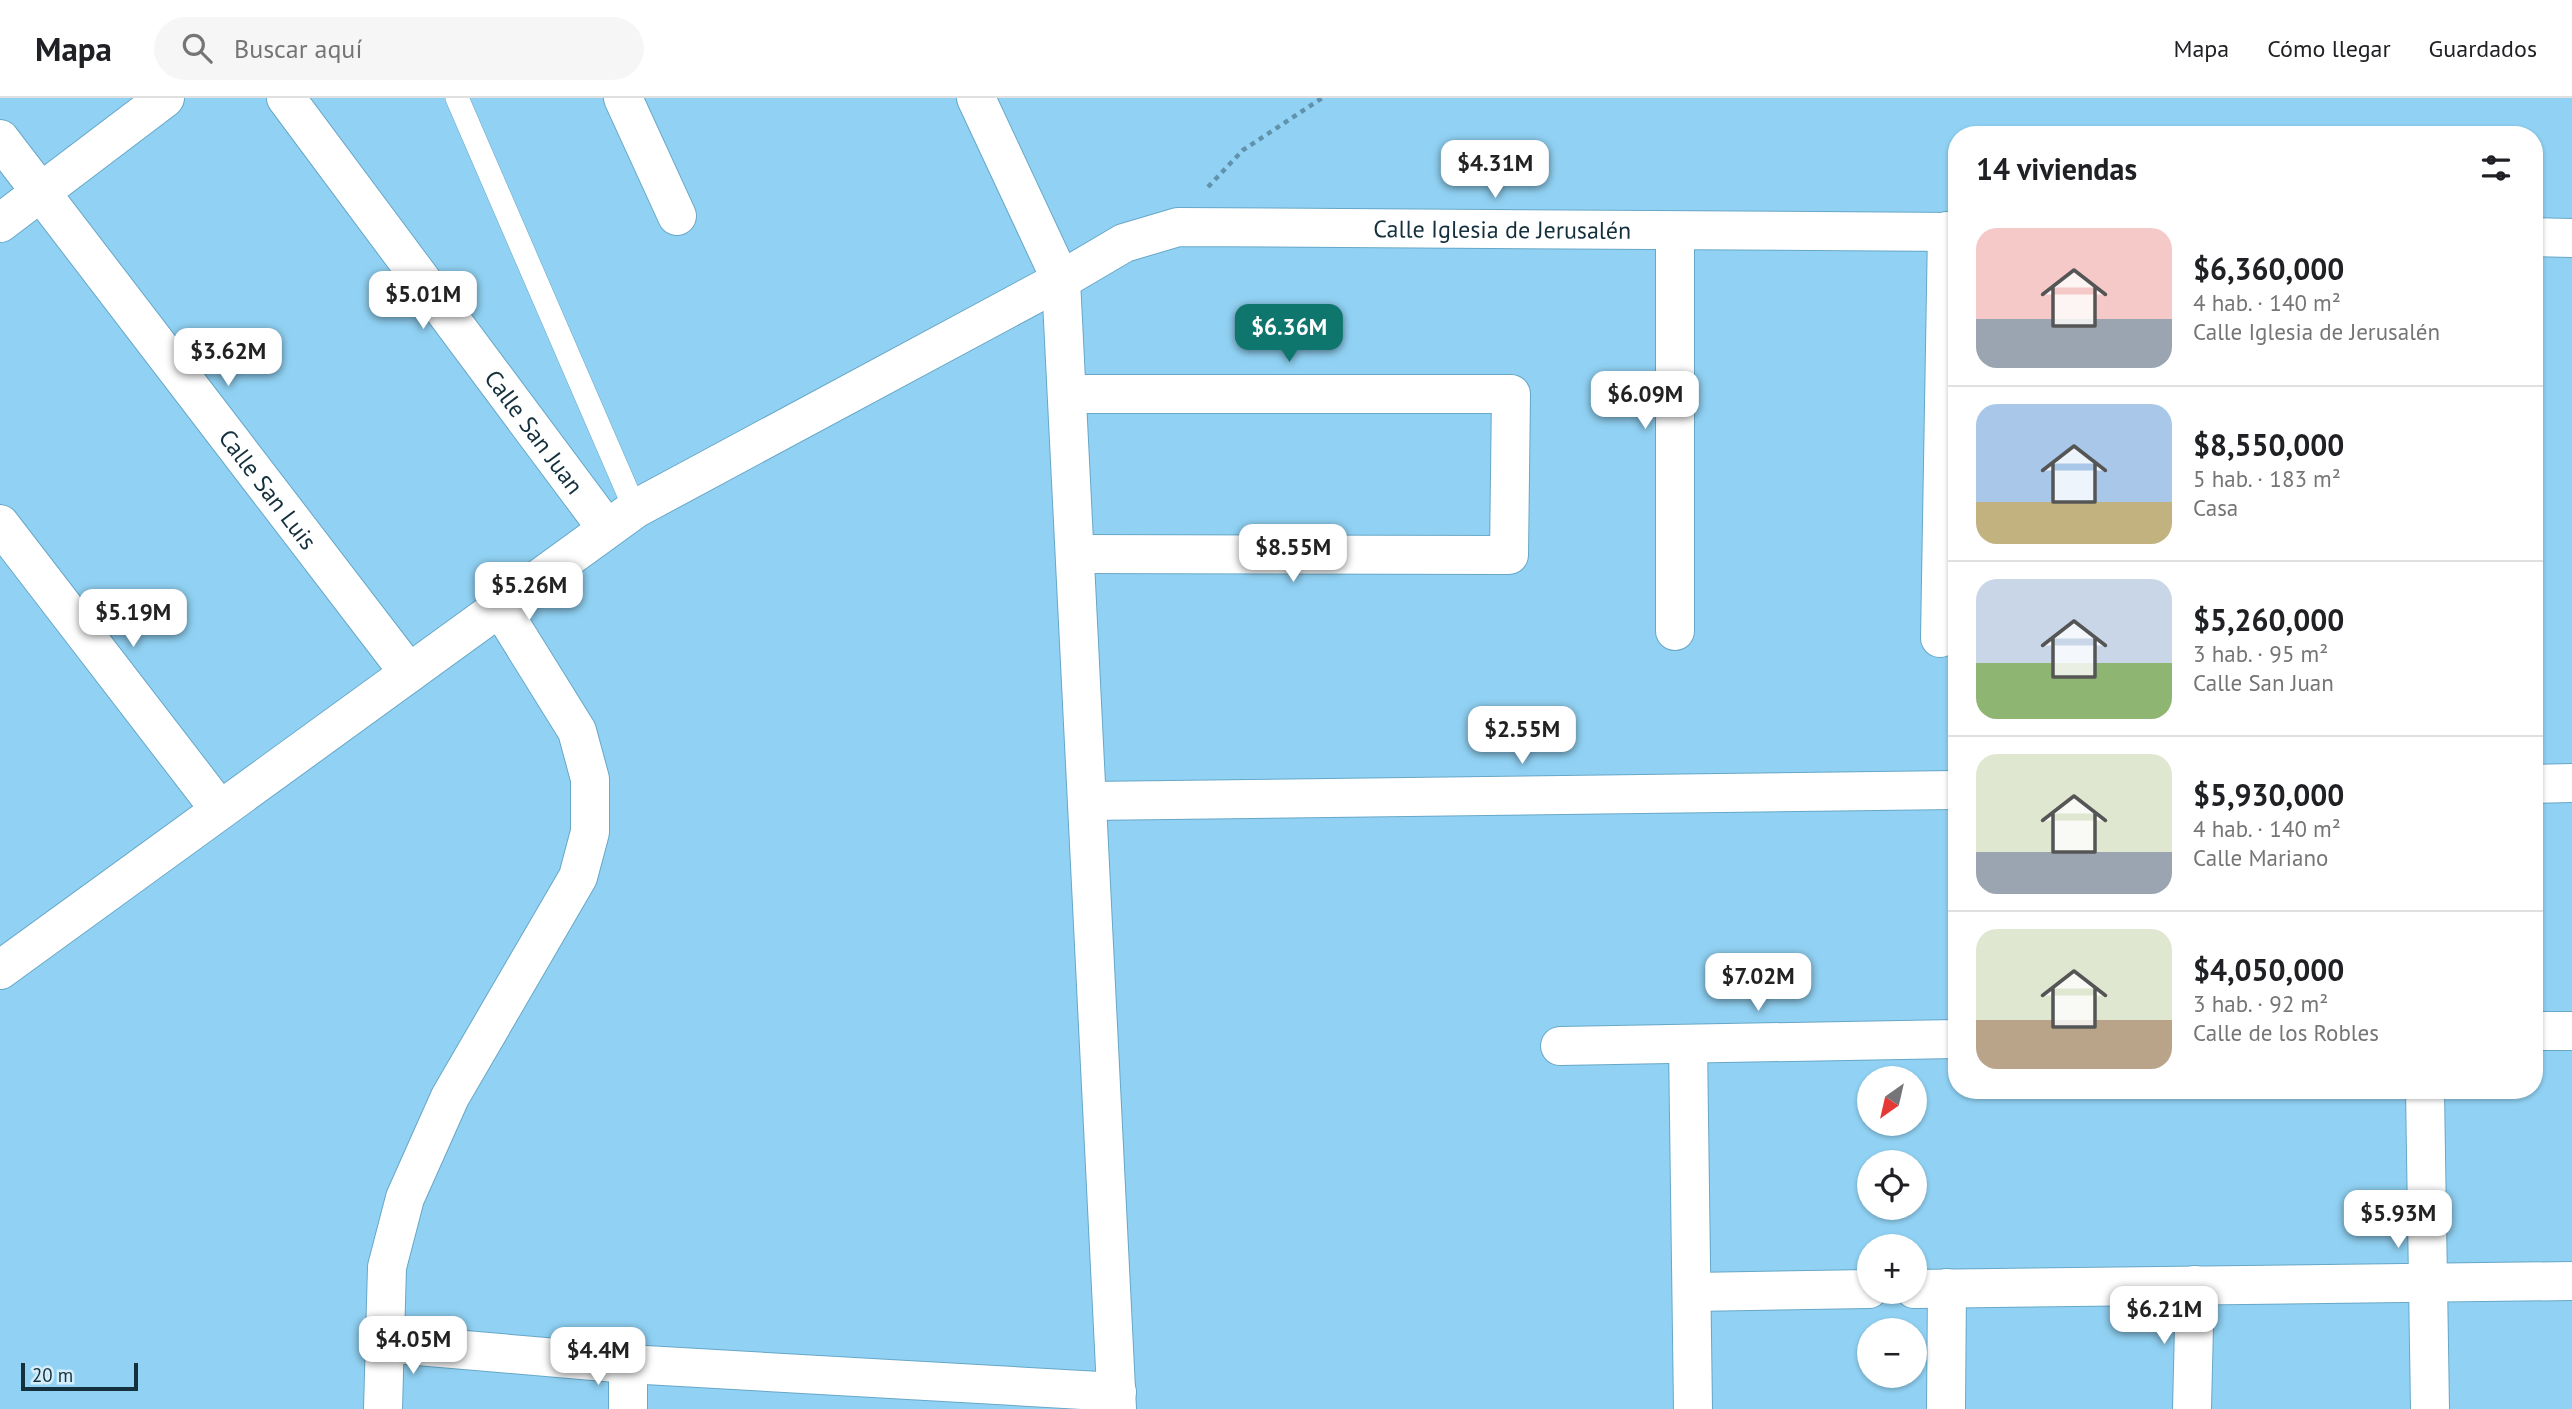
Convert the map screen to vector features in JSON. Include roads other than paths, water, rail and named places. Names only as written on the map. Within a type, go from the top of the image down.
[{"type":"street","points":[[0,223],[164,98]]},
{"type":"street","name":"Calle San Juan","points":[[286,98],[621,519]]},
{"type":"street","points":[[623,98],[677,216]]},
{"type":"street","points":[[383,1343],[628,1364],[882,1394],[1117,1401],[1061,280],[987,102]]},
{"type":"street","name":"Calle San Luis","points":[[0,139],[409,673]]},
{"type":"street","name":"Calle Iglesia de Jerusalén","points":[[5,957],[220,810],[621,519],[1061,280],[1124,243],[1178,227],[1948,232]]},
{"type":"street","points":[[1675,231],[1675,631]]},
{"type":"street","points":[[2543,237],[2572,238]]},
{"type":"street","points":[[1940,638],[1948,367]]},
{"type":"street","points":[[1067,394],[1511,394],[1509,555],[1076,554]]},
{"type":"street","points":[[0,524],[220,810]]},
{"type":"street","points":[[383,1409],[387,1267],[405,1198],[450,1097],[578,877],[590,832],[590,779],[577,731],[500,607]]},
{"type":"street","points":[[2543,784],[2572,783]]},
{"type":"street","points":[[1088,801],[1948,790]]},
{"type":"street","points":[[2543,1031],[2572,1031]]},
{"type":"street","points":[[1560,1046],[1948,1039]]},
{"type":"street","points":[[1688,1044],[1693,1409]]},
{"type":"street","points":[[2425,1099],[2430,1409]]},
{"type":"street","points":[[1946,1409],[1931,1288],[2572,1281]]},
{"type":"street","points":[[2192,1409],[2195,1285]]},
{"type":"street","points":[[1692,1292],[1857,1289]]},
{"type":"street","points":[[628,1364],[628,1409]]},
{"type":"lane","points":[[457,98],[621,519]]}]
